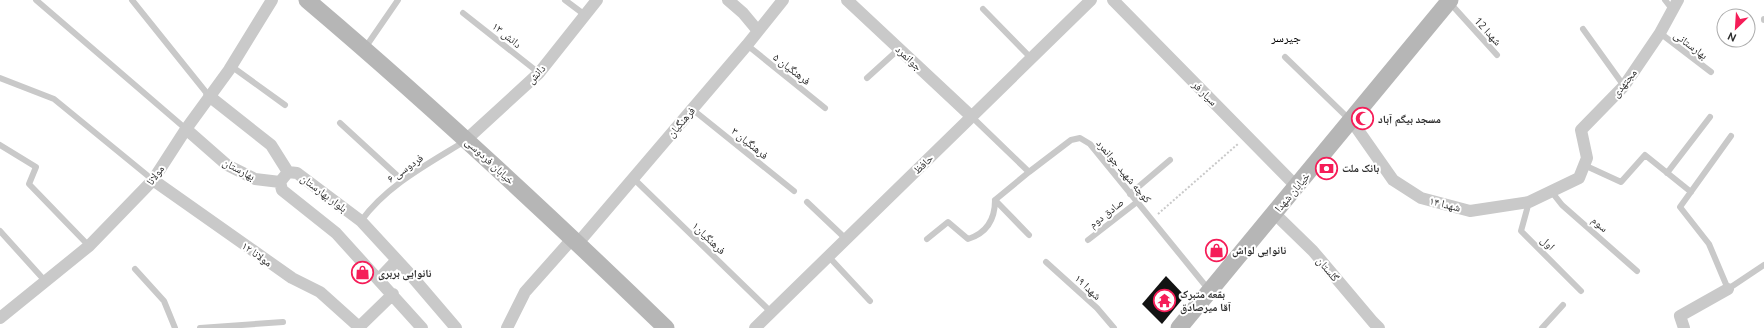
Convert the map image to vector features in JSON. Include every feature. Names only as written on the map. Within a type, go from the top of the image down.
[{"type":"main road","name":"خیابان فردوسی","points":[[307,0],[467,139],[666,328]]},
{"type":"main road","name":"خیابان شهدا","points":[[1179,328],[1448,1]]},
{"type":"street","name":"مولانا","points":[[0,318],[89,246],[153,180],[186,129],[231,66],[272,0]]},
{"type":"street","name":"دانش","points":[[467,139],[539,73],[597,0]]},
{"type":"street","points":[[728,0],[758,31]]},
{"type":"street","name":"فرهنگیان","points":[[507,328],[524,292],[576,241],[633,178],[783,0]]},
{"type":"street","name":"جوانمرد","points":[[846,0],[972,117]]},
{"type":"street","name":"سیار فر","points":[[1113,0],[1296,186]]},
{"type":"street","name":"حافظ","points":[[755,328],[972,117],[1088,1]]},
{"type":"street","name":"مجتهدی","points":[[1584,165],[1588,158],[1581,130],[1624,86],[1660,33],[1672,3]]},
{"type":"street","points":[[209,96],[271,145],[284,177]]},
{"type":"street","name":"شهدا ۱۴","points":[[1351,120],[1393,180],[1421,198],[1470,211],[1529,202],[1579,178],[1584,165]]},
{"type":"street","name":"بهارستان","points":[[186,129],[227,165],[255,179],[284,177]]},
{"type":"street","name":"بلوار بهارستان","points":[[422,328],[393,294],[336,233],[282,190],[284,177],[297,173],[361,221],[456,328]]},
{"type":"street","name":"مولانا ۱۲","points":[[153,180],[292,278],[320,292],[359,328]]},
{"type":"street","name":"گلستان","points":[[1274,213],[1312,250],[1372,322],[1379,328]]},
{"type":"street","points":[[379,279],[397,260]]},
{"type":"street","points":[[1684,328],[1680,316],[1728,288]]},
{"type":"street","points":[[359,328],[393,294]]},
{"type":"lane","points":[[36,0],[186,129]]},
{"type":"lane","points":[[132,0],[209,96]]},
{"type":"lane","points":[[365,49],[398,0]]},
{"type":"lane","points":[[565,0],[585,15]]},
{"type":"lane","name":"شهدا 12","points":[[1448,1],[1497,55]]},
{"type":"lane","points":[[983,9],[1031,58]]},
{"type":"lane","name":"دانش ۱۳","points":[[463,13],[539,73]]},
{"type":"lane","points":[[1582,29],[1624,86]]},
{"type":"lane","name":"بهارستانی","points":[[1660,33],[1711,72]]},
{"type":"lane","name":"فرهنگیان ۵","points":[[746,45],[825,108]]},
{"type":"lane","points":[[867,78],[899,49]]},
{"type":"lane","points":[[1285,57],[1351,120]]},
{"type":"lane","points":[[231,66],[285,105]]},
{"type":"lane","points":[[0,78],[54,99],[153,180]]},
{"type":"lane","name":"فرهنگیان ۳","points":[[692,109],[794,191]]},
{"type":"lane","points":[[972,117],[1029,172]]},
{"type":"lane","points":[[1667,173],[1710,117]]},
{"type":"lane","points":[[340,123],[402,180]]},
{"type":"lane","points":[[1731,136],[1680,207],[1709,244],[1728,288],[1764,265]]},
{"type":"lane","name":"کوچه شهید جوانمرد","points":[[995,200],[1071,140],[1080,138],[1090,144],[1210,290]]},
{"type":"lane","name":"فردوسی ۶","points":[[361,221],[372,206],[402,180],[467,139]]},
{"type":"lane","points":[[0,145],[36,166],[29,184],[89,246]]},
{"type":"lane","points":[[1584,165],[1621,182],[1645,155],[1691,192]]},
{"type":"lane","points":[[1130,194],[1170,160]]},
{"type":"lane","name":"فرهنگیان۱","points":[[633,178],[771,312]]},
{"type":"lane","name":"سوم","points":[[1551,191],[1562,205],[1637,271]]},
{"type":"lane","points":[[995,200],[1029,235]]},
{"type":"lane","points":[[927,240],[948,222],[968,238],[978,236],[991,221],[995,210],[995,200]]},
{"type":"lane","points":[[807,202],[846,238]]},
{"type":"lane","name":"صادق دوم","points":[[1088,240],[1137,202]]},
{"type":"lane","name":"اول","points":[[1529,202],[1521,231],[1581,291]]},
{"type":"lane","points":[[0,231],[46,282]]},
{"type":"lane","points":[[829,257],[870,302]]},
{"type":"lane","name":"شهدا ۱۹","points":[[1046,262],[1097,308],[1114,328]]},
{"type":"lane","points":[[135,269],[164,301],[175,328]]},
{"type":"lane","points":[[1542,328],[1563,305]]},
{"type":"lane","points":[[203,328],[283,322]]},
{"type":"path","points":[[1152,220],[1247,136]]},
{"type":"building","name":"بقعه متبرک آقا میرصادق","points":[[1166,276],[1185,296],[1162,324],[1142,304]]},
{"type":"place","name":"مسجد بیگم آباد","points":[[1362,119]]},
{"type":"place","name":"بانک ملت","points":[[1326,168]]},
{"type":"place","name":"نانوایی لواش","points":[[1217,250]]},
{"type":"place","name":"نانوایی بربری","points":[[362,273]]},
{"type":"place","name":"بقعه متبرک آقا میرصادق","points":[[1164,300]]},
{"type":"district","name":"جیرسر","points":[[1286,37]]}]
